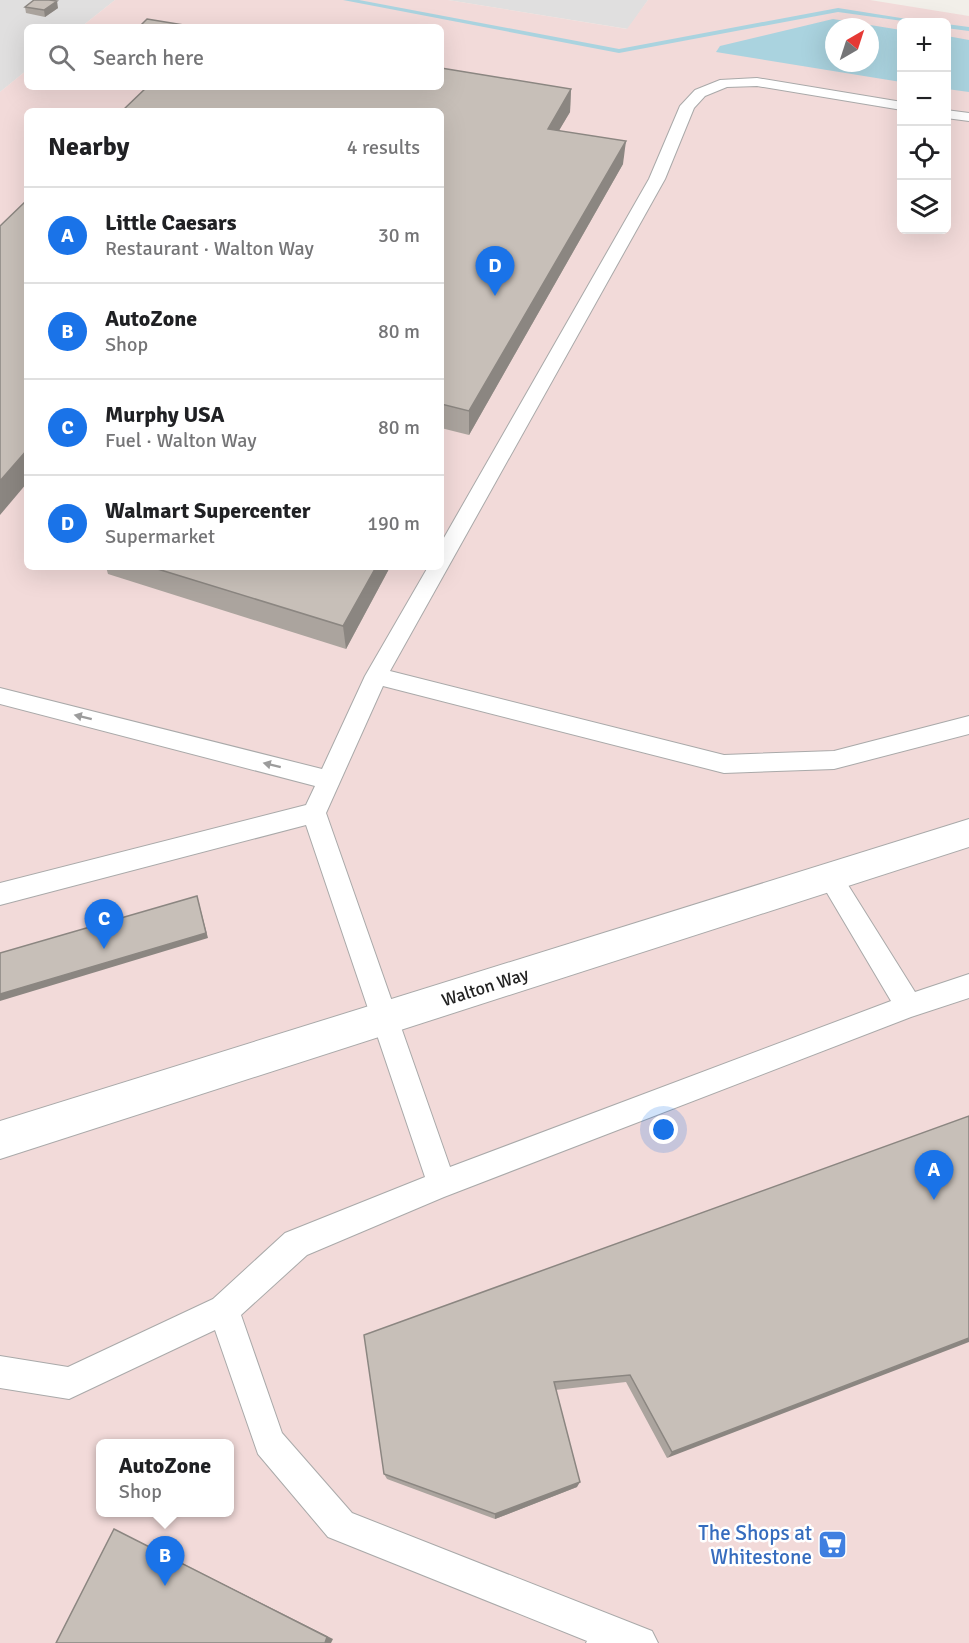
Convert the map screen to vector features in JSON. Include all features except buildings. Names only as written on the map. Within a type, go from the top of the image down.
[{"type":"street","name":"Walton Way","points":[[0,1140],[385,1020],[969,833]]},
{"type":"lane","points":[[444,556],[657,179],[687,105],[699,93],[725,83],[757,82],[897,105]]},
{"type":"lane","points":[[951,115],[969,117]]},
{"type":"lane","points":[[436,570],[376,676],[314,813],[442,1184]]},
{"type":"lane","points":[[376,676],[724,764],[834,760],[969,726]]},
{"type":"lane","points":[[0,696],[329,780]]},
{"type":"lane","points":[[0,894],[314,813]]},
{"type":"lane","points":[[829,876],[909,1006]]},
{"type":"lane","points":[[0,1372],[69,1383],[224,1310],[296,1244],[442,1184],[909,1006],[969,986]]},
{"type":"lane","points":[[224,1310],[269,1443],[340,1526],[606,1637],[640,1643]]},
{"type":"shaded area","points":[[0,0],[115,0],[85,24],[24,24],[24,72],[0,92]]},
{"type":"shaded area","points":[[115,0],[448,0],[627,29],[648,0],[870,0],[969,16],[969,1643],[0,1643],[0,92],[24,72],[24,90],[444,90],[444,24],[85,24]]},
{"type":"shaded area","points":[[448,0],[648,0],[628,29]]},
{"type":"water","points":[[825,21],[825,70],[716,52],[720,46]]},
{"type":"water","points":[[879,26],[897,29],[897,81],[839,72],[879,72]]},
{"type":"water","points":[[951,37],[969,40],[969,92],[951,90]]},
{"type":"waterway","points":[[347,0],[619,51],[838,10],[897,18]]},
{"type":"waterway","points":[[951,27],[969,29]]},
{"type":"place","name":"Walmart Supercenter","points":[[495,296]]},
{"type":"place","name":"Murphy USA","points":[[104,949]]},
{"type":"place","name":"Little Caesars","points":[[934,1200]]},
{"type":"place","name":"The Shops at Whitestone","points":[[833,1545]]},
{"type":"place","name":"AutoZone","points":[[165,1586]]}]
